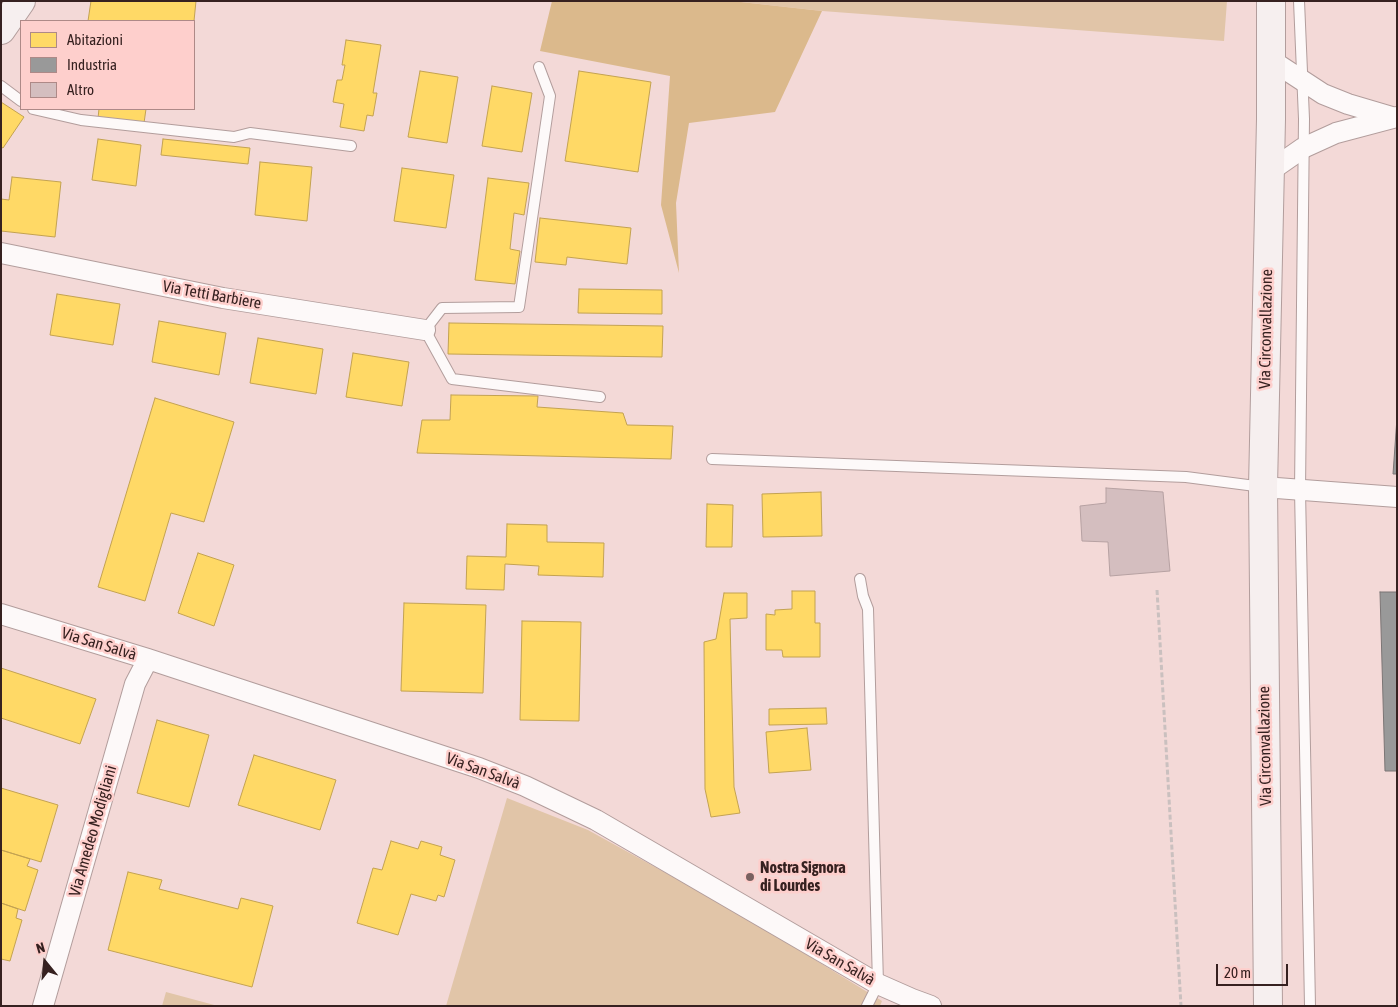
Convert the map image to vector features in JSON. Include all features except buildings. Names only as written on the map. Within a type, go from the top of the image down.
[{"type":"main road","points":[[1,30],[20,1]]},
{"type":"main road","name":"Via Circonvallazione","points":[[1268,1006],[1263,487],[1270,171],[1271,1]]},
{"type":"street","points":[[1271,60],[1323,94],[1348,104],[1394,117]]},
{"type":"street","points":[[1270,171],[1303,148],[1336,133],[1394,117]]},
{"type":"street","name":"Via Tetti Barbiere","points":[[1,253],[223,298],[425,330]]},
{"type":"street","points":[[1263,487],[1397,497]]},
{"type":"street","name":"Via San Salvà","points":[[1,614],[148,659],[479,768],[525,786],[596,820],[878,984],[912,1000],[932,1006]]},
{"type":"street","name":"Via Amedeo Modigliani","points":[[43,1006],[135,684],[148,659]]},
{"type":"lane","points":[[1299,1],[1303,148],[1300,490],[1310,1006]]},
{"type":"lane","points":[[539,67],[550,96],[519,307],[442,308],[425,330],[452,380],[600,397]]},
{"type":"lane","points":[[1,86],[20,99]]},
{"type":"lane","points":[[37,110],[81,120],[234,137],[250,133],[351,146]]},
{"type":"lane","points":[[712,459],[1186,477],[1263,487]]},
{"type":"lane","points":[[860,580],[868,609],[878,984],[867,1006]]},
{"type":"path","points":[[1157,590],[1181,1006]]},
{"type":"shaded area","points":[[552,1],[732,1],[822,11],[775,112],[689,123],[676,203],[679,273],[661,205],[670,76],[540,51]]},
{"type":"shaded area","points":[[732,1],[1227,1],[1224,41],[822,11]]},
{"type":"shaded area","points":[[507,798],[588,830],[742,915],[882,1001],[880,1006],[446,1006]]},
{"type":"shaded area","points":[[166,992],[218,1006],[162,1006]]},
{"type":"place","name":"Nostra Signora di Lourdes","points":[[750,877]]}]
